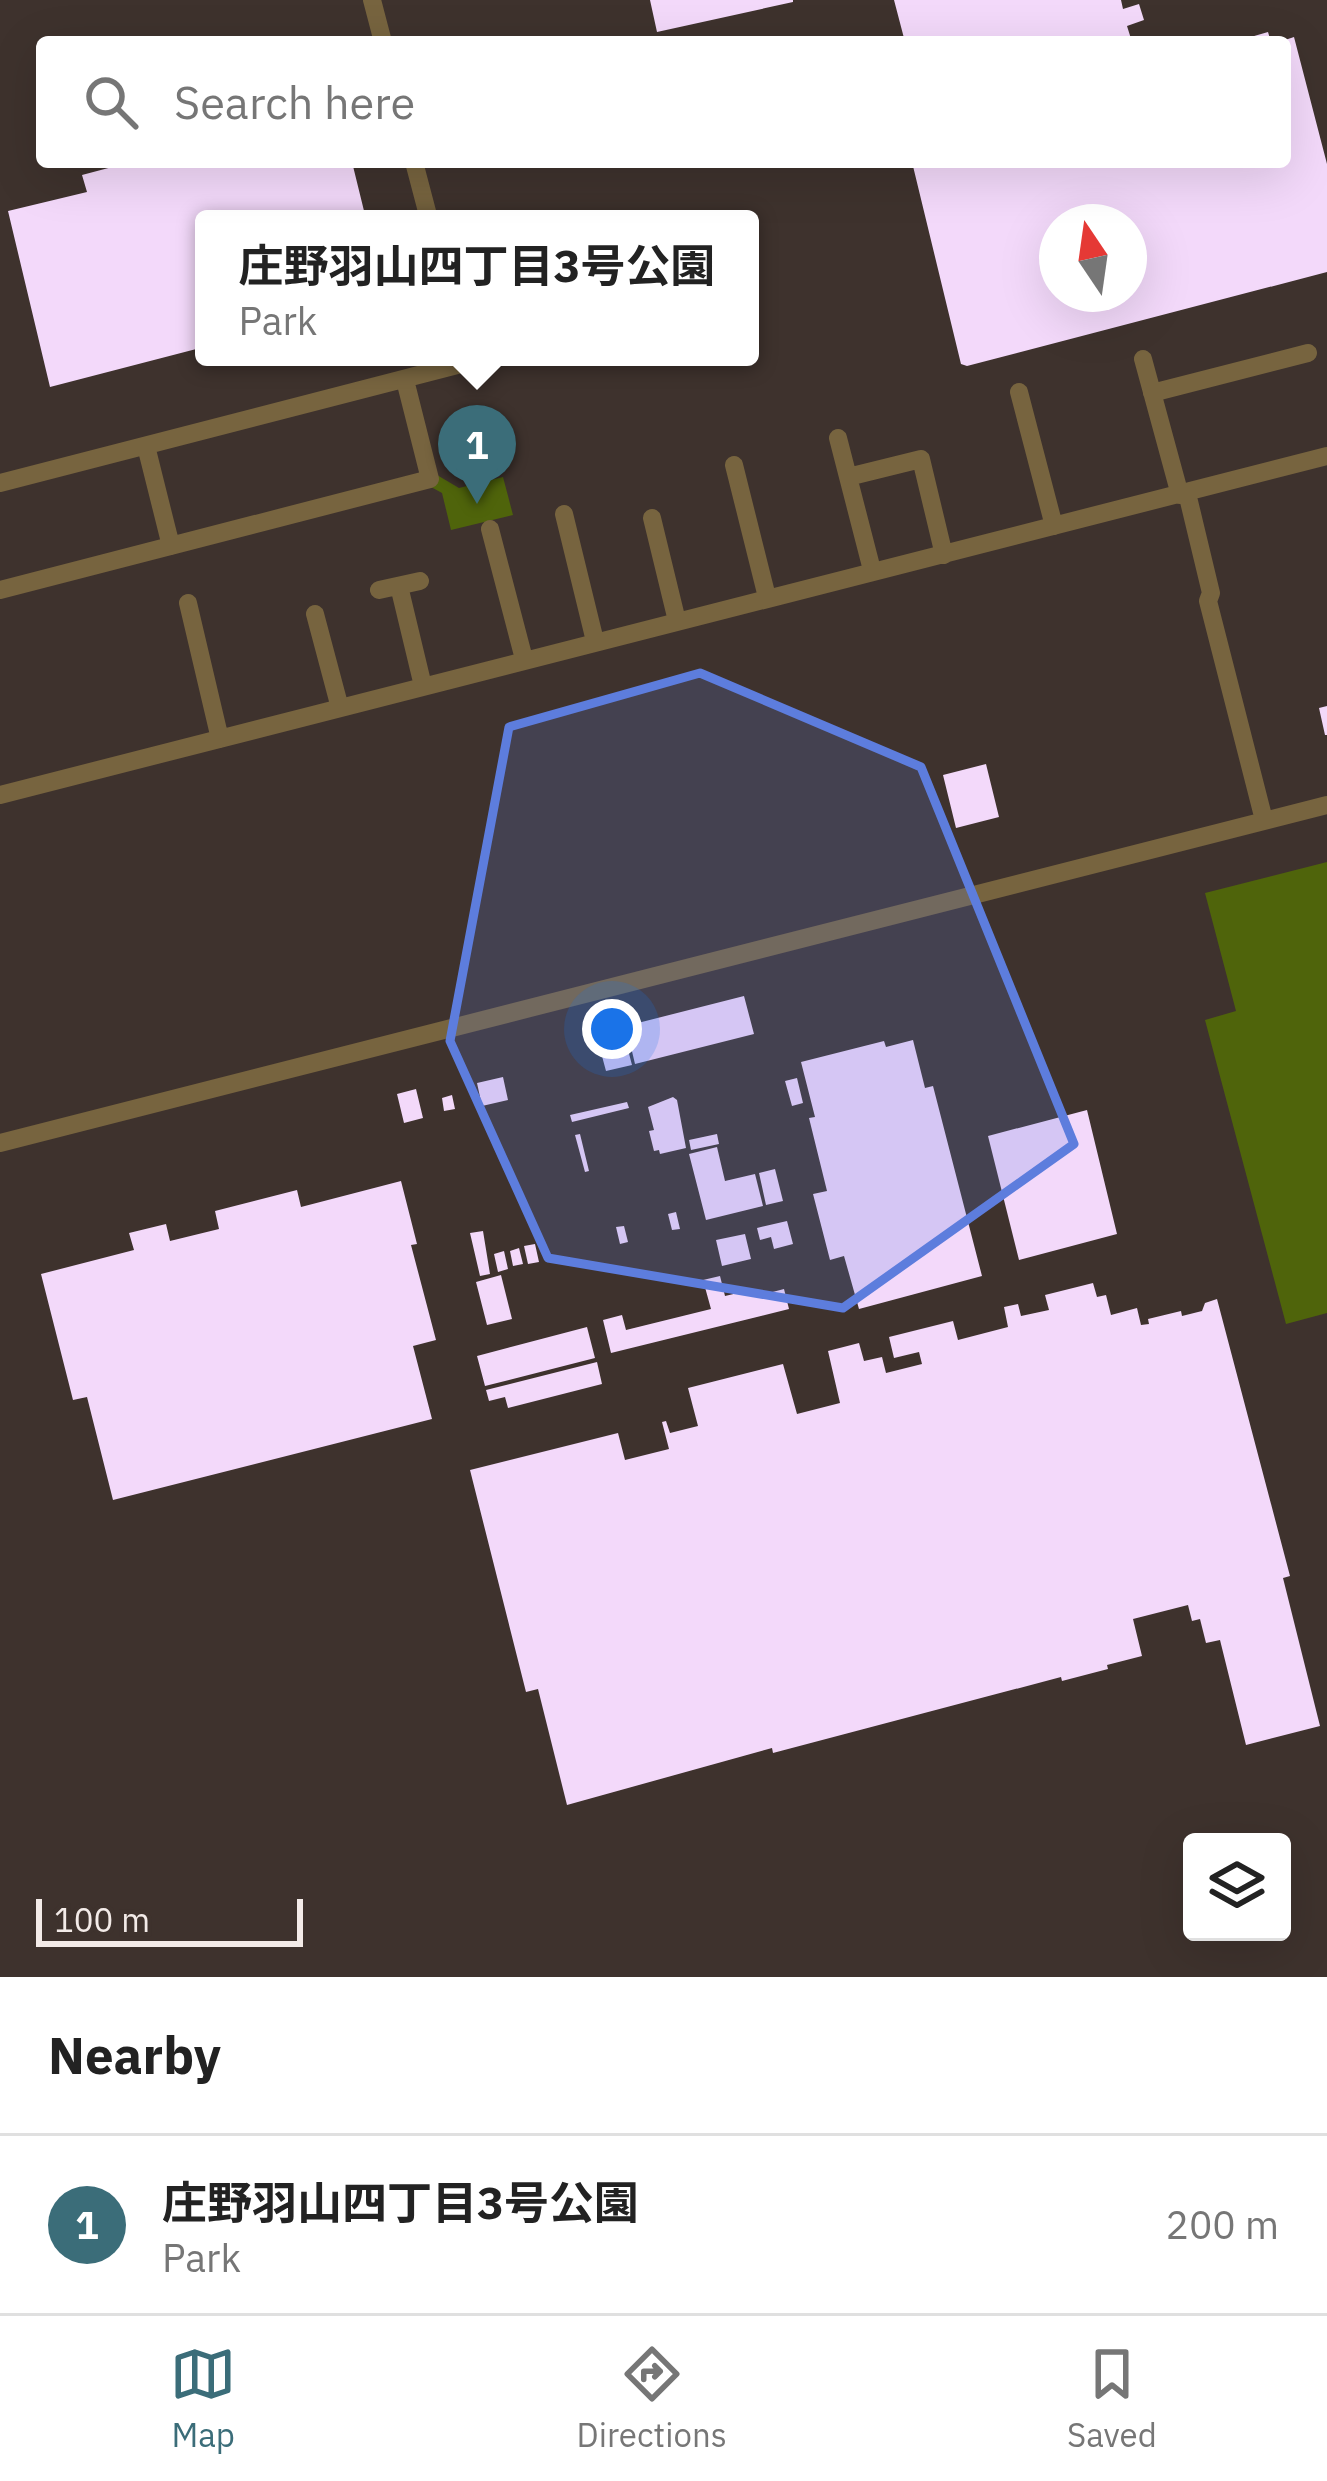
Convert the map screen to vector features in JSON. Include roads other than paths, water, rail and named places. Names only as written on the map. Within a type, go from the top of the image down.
[{"type":"street","points":[[372,0],[381,36]]},
{"type":"street","points":[[416,168],[427,210]]},
{"type":"street","points":[[1152,393],[1308,353]]},
{"type":"street","points":[[1143,358],[1210,593],[1208,601],[1264,820]]},
{"type":"street","points":[[0,483],[454,366]]},
{"type":"street","points":[[0,590],[430,479],[405,380]]},
{"type":"street","points":[[1019,392],[1054,526]]},
{"type":"street","points":[[838,438],[872,570]]},
{"type":"street","points":[[146,446],[171,547]]},
{"type":"street","points":[[0,795],[1327,456]]},
{"type":"street","points":[[848,477],[921,459],[944,555]]},
{"type":"street","points":[[734,465],[766,598]]},
{"type":"street","points":[[564,514],[595,641]]},
{"type":"street","points":[[652,518],[677,621]]},
{"type":"street","points":[[490,529],[524,659]]},
{"type":"street","points":[[420,581],[389,588],[424,686]]},
{"type":"street","points":[[188,603],[220,739]]},
{"type":"street","points":[[315,614],[340,708]]},
{"type":"street","points":[[0,1143],[1327,805]]},
{"type":"place","name":"庄野羽山四丁目3号公園","points":[[477,504]]}]
